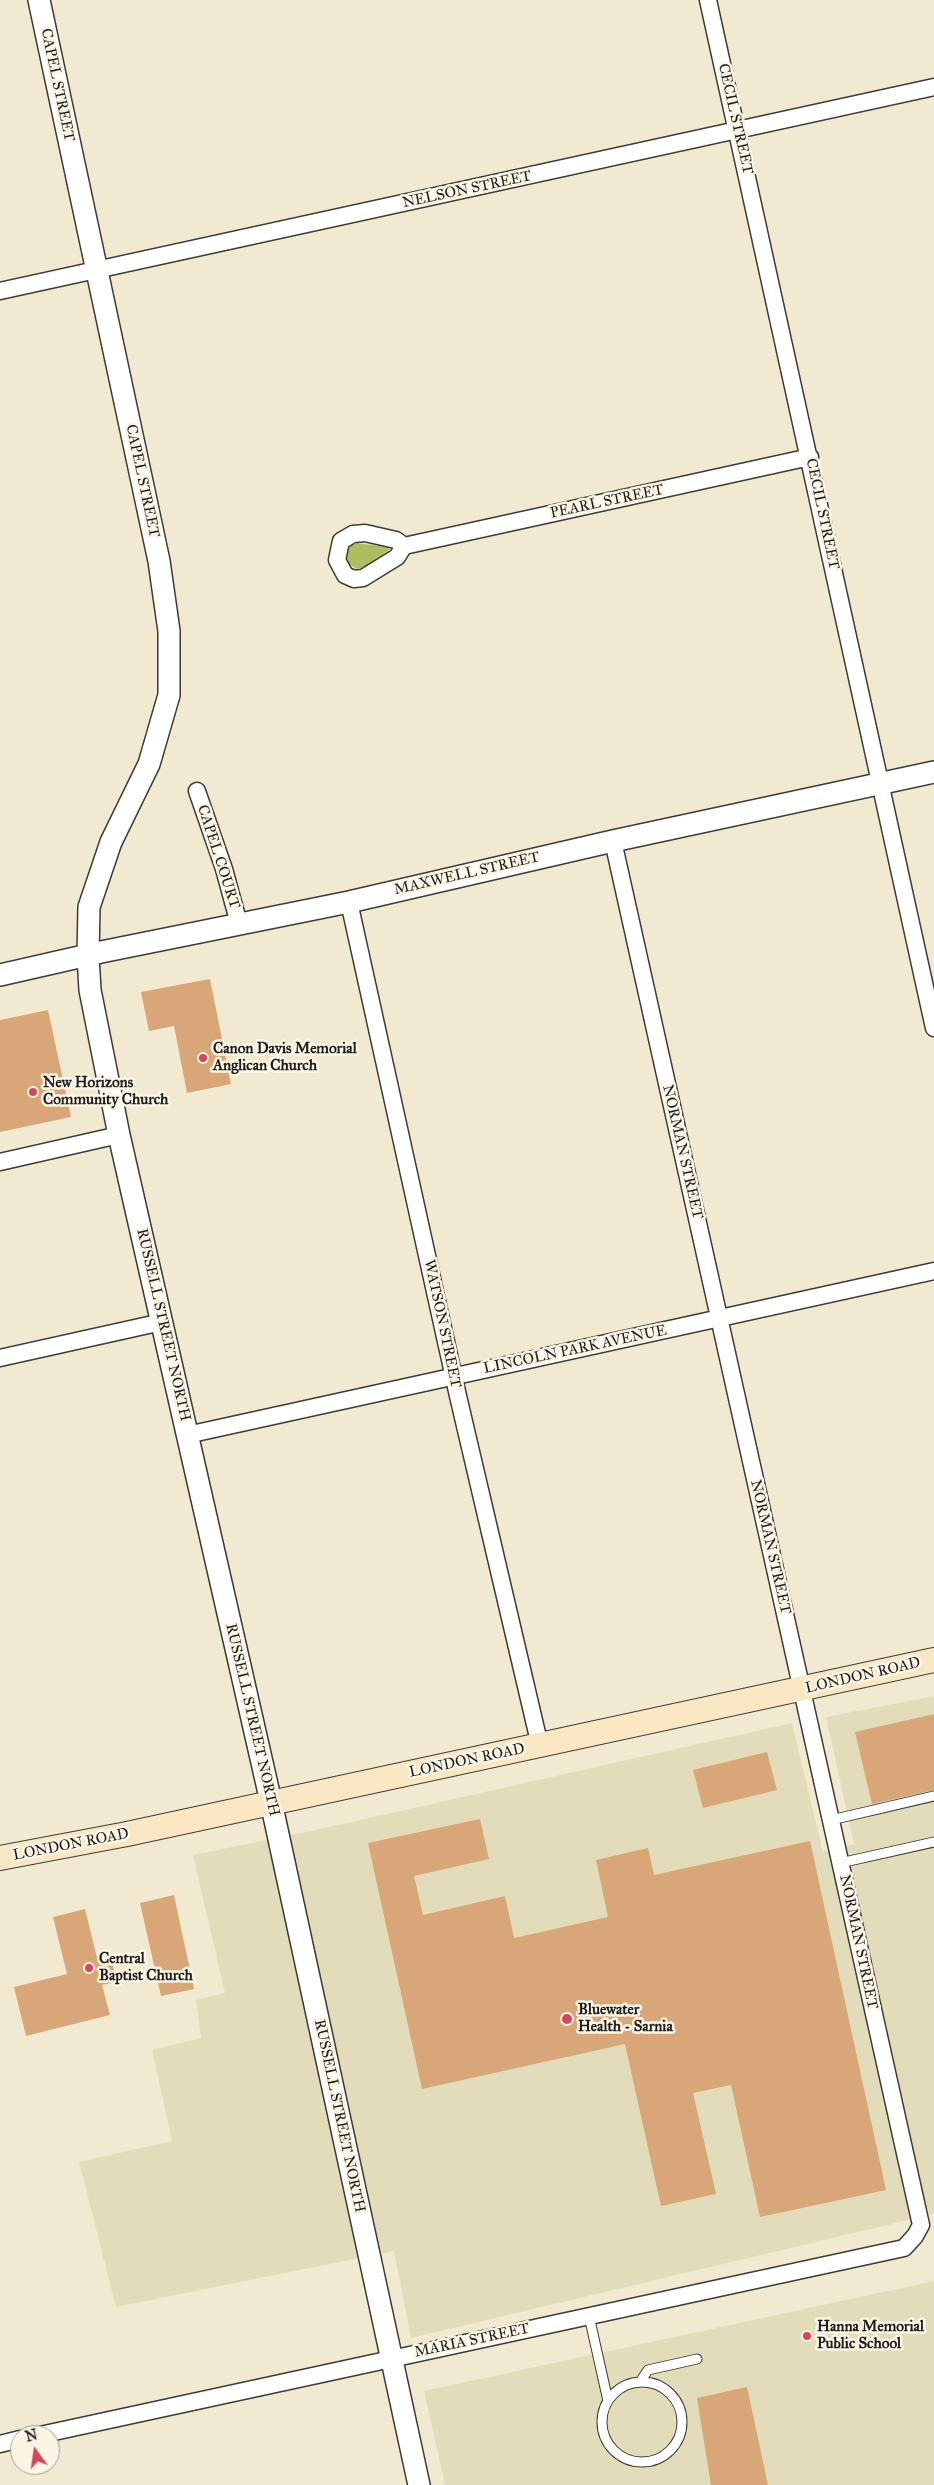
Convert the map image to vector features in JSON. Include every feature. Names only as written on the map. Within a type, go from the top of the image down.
[{"type":"main road","name":"LONDON ROAD","points":[[0,1858],[127,1834],[802,1690],[934,1660]]},
{"type":"street","name":"CAPEL STREET","points":[[39,0],[159,561],[169,631],[169,695],[149,764],[111,842],[89,907],[88,956]]},
{"type":"street","name":"CECIL STREET","points":[[708,0],[934,1028]]},
{"type":"street","name":"NELSON STREET","points":[[0,291],[737,132],[934,87]]},
{"type":"street","name":"PEARL STREET","points":[[404,546],[810,457]]},
{"type":"street","name":"MAXWELL STREET","points":[[0,975],[349,902],[613,840],[934,772]]},
{"type":"street","name":"CAPEL COURT","points":[[196,791],[224,869],[239,924]]},
{"type":"street","name":"NORMAN STREET","points":[[613,840],[920,2225],[915,2236],[904,2248]]},
{"type":"street","name":"WATSON STREET","points":[[349,902],[454,1377],[540,1746]]},
{"type":"street","name":"RUSSELL STREET NORTH","points":[[88,956],[90,990],[119,1135],[271,1802],[419,2485]]},
{"type":"street","points":[[0,1162],[119,1135]]},
{"type":"street","name":"LINCOLN PARK AVENUE","points":[[187,1435],[934,1271]]},
{"type":"street","points":[[0,1358],[162,1322]]},
{"type":"street","name":"MARIA STREET","points":[[60,2431],[904,2248]]},
{"type":"lane","points":[[831,1820],[934,1796]]},
{"type":"lane","points":[[840,1863],[934,1842]]},
{"type":"lane","points":[[589,2316],[608,2401]]},
{"type":"lane","points":[[640,2382],[648,2370],[697,2359]]},
{"type":"lane","points":[[640,2382],[654,2384],[666,2390],[675,2400],[681,2412],[682,2426],[678,2439],[670,2450],[659,2458],[646,2462],[633,2461],[621,2457],[612,2449],[605,2438],[602,2413],[608,2401],[616,2392],[627,2385],[640,2382]]},
{"type":"shaded area","name":"Bluewater Health - Sarnia","points":[[934,1696],[934,2214],[411,2338],[394,2251],[116,2307],[79,2162],[172,2141],[152,2050],[201,2038],[196,2000],[225,1993],[193,1855],[311,1831],[792,1723],[823,1852],[854,1844],[826,1717]]},
{"type":"shaded area","name":"Hanna Memorial Public School","points":[[934,2281],[934,2485],[445,2485],[424,2391]]},
{"type":"green space","points":[[357,543],[388,547],[389,550],[367,566],[357,569],[349,564],[346,557],[350,546]]},
{"type":"building","name":"Canon Davis Memorial Anglican Church","points":[[210,979],[231,1084],[187,1093],[174,1026],[149,1031],[141,992]]},
{"type":"building","name":"New Horizons Community Church","points":[[48,1010],[71,1117],[0,1132],[0,1020]]},
{"type":"building","points":[[934,1714],[934,1790],[872,1804],[855,1732]]},
{"type":"building","points":[[767,1752],[777,1790],[703,1808],[693,1770]]},
{"type":"building","points":[[480,1819],[489,1859],[414,1876],[423,1915],[505,1896],[514,1938],[608,1917],[596,1860],[648,1848],[654,1875],[810,1841],[886,2190],[760,2217],[731,2085],[693,2093],[716,2194],[661,2206],[625,2044],[422,2089],[368,1843]]},
{"type":"building","points":[[174,1895],[194,1989],[161,1996],[140,1903]]},
{"type":"building","name":"Central Baptist Church","points":[[85,1909],[98,1962],[111,1959],[117,1982],[102,1985],[110,2015],[26,2036],[14,1987],[67,1974],[53,1917]]},
{"type":"building","points":[[747,2387],[768,2485],[711,2485],[697,2398]]},
{"type":"place","name":"Canon Davis Memorial Anglican Church","points":[[203,1058]]},
{"type":"place","name":"New Horizons Community Church","points":[[33,1092]]},
{"type":"place","name":"Central Baptist Church","points":[[89,1968]]},
{"type":"place","name":"Bluewater Health - Sarnia","points":[[567,2019]]},
{"type":"place","name":"Hanna Memorial Public School","points":[[807,2336]]}]
